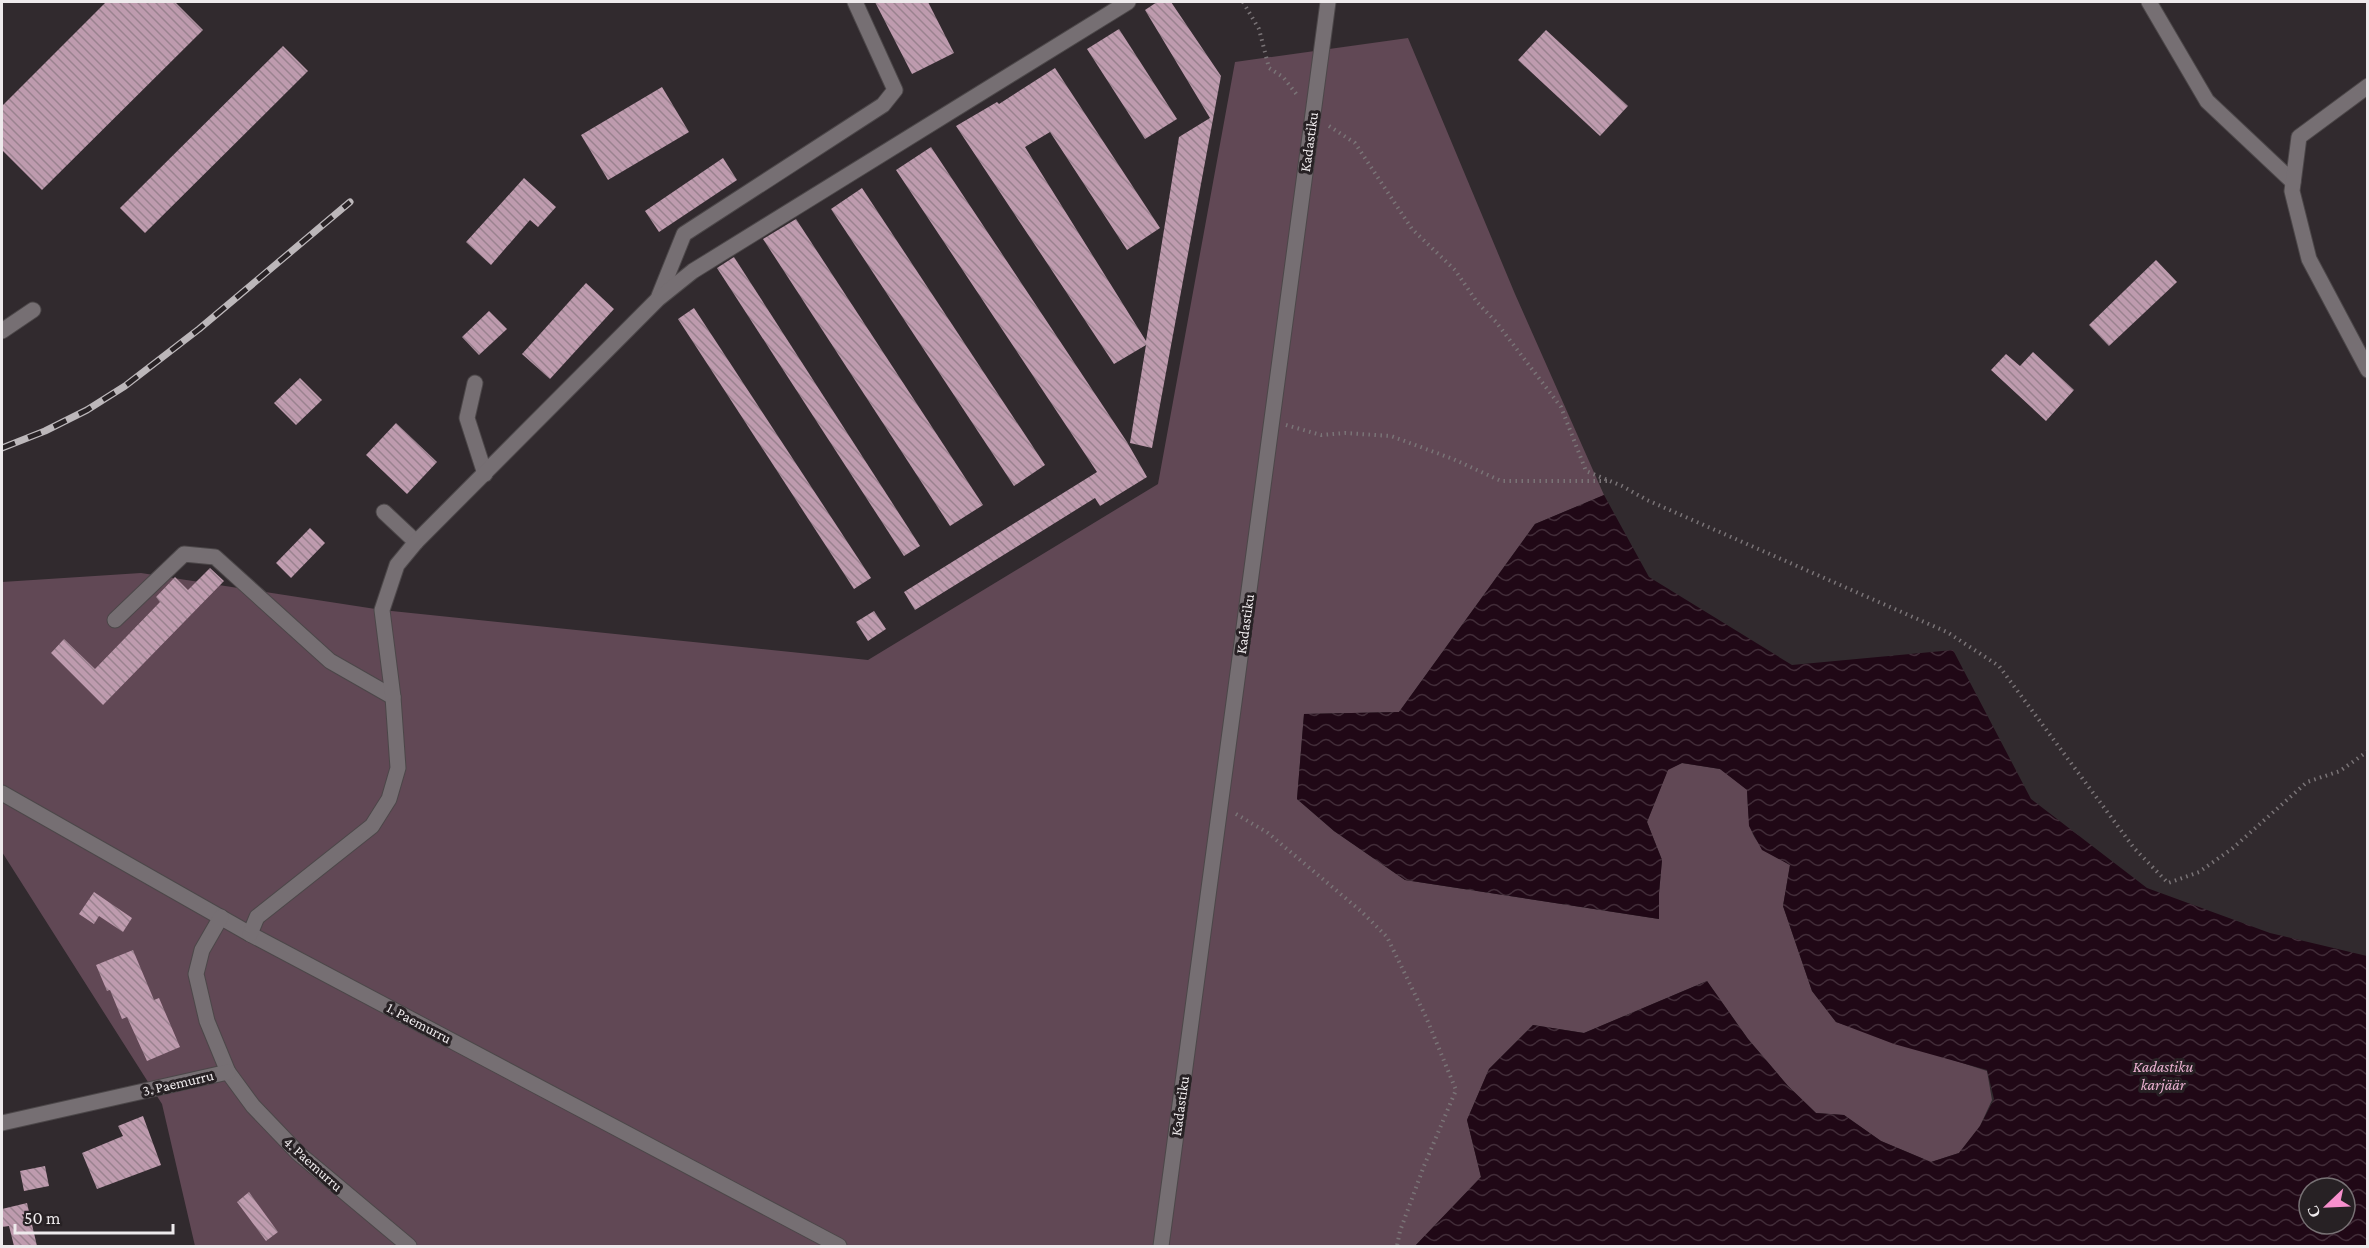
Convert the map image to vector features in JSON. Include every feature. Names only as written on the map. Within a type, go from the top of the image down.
[{"type":"street","points":[[658,299],[684,234],[883,105],[895,90],[855,2]]},
{"type":"street","points":[[250,934],[257,917],[372,826],[389,799],[398,768],[393,697],[382,610],[397,565],[416,542],[658,299],[693,272],[1128,2]]},
{"type":"street","name":"Kadastiku","points":[[1161,1246],[1328,2]]},
{"type":"street","points":[[2149,2],[2207,101],[2293,182]]},
{"type":"street","points":[[2367,86],[2299,138],[2292,190],[2309,259],[2367,370]]},
{"type":"street","points":[[2,330],[33,310]]},
{"type":"street","points":[[475,383],[467,418],[485,474]]},
{"type":"street","points":[[384,512],[416,542]]},
{"type":"street","points":[[115,620],[184,555],[215,557],[330,661],[393,697]]},
{"type":"street","name":"1. Paemurru","points":[[3,797],[250,934],[839,1246]]},
{"type":"street","name":"3. Paemurru","points":[[2,1123],[228,1072],[207,1021],[196,974],[202,950],[221,917]]},
{"type":"street","name":"4. Paemurru","points":[[228,1072],[253,1106],[298,1153],[409,1246]]},
{"type":"path","points":[[1243,2],[1259,29],[1269,68],[1283,77],[1313,115],[1355,143],[1412,229],[1455,270],[1477,302],[1496,322],[1561,407],[1586,471],[1657,505],[1947,632],[1999,666],[2134,848],[2168,883],[2199,872],[2233,848],[2307,782],[2340,771],[2367,751]]},
{"type":"path","points":[[1272,421],[1321,435],[1391,436],[1453,459],[1502,481],[1611,481]]},
{"type":"path","points":[[1221,805],[1268,833],[1362,912],[1387,937],[1426,1017],[1456,1090],[1420,1177],[1400,1231],[1397,1246]]},
{"type":"shaded area","points":[[1408,38],[1515,294],[1604,495],[1535,524],[1399,712],[1304,714],[1297,799],[1334,831],[1405,880],[1659,919],[1662,860],[1647,822],[1668,769],[1682,763],[1720,769],[1747,789],[1751,828],[1759,843],[1790,865],[1783,906],[1812,991],[1836,1022],[1987,1071],[1992,1100],[1980,1126],[1959,1153],[1931,1162],[1881,1141],[1844,1115],[1816,1113],[1788,1086],[1748,1039],[1707,981],[1584,1033],[1533,1025],[1489,1069],[1467,1120],[1481,1177],[1415,1246],[195,1246],[162,1104],[2,852],[2,582],[141,573],[382,610],[868,660],[1158,484],[1235,62]]},
{"type":"water","name":"Kadastiku karjäär","points":[[1604,495],[1649,577],[1792,665],[1953,650],[2031,799],[2147,888],[2270,933],[2367,956],[2367,1246],[1415,1246],[1481,1177],[1467,1120],[1489,1069],[1533,1025],[1584,1033],[1707,981],[1748,1039],[1788,1086],[1816,1113],[1844,1115],[1881,1141],[1931,1162],[1959,1153],[1980,1126],[1994,1099],[1987,1070],[1894,1044],[1836,1022],[1812,991],[1783,906],[1790,865],[1762,850],[1749,826],[1747,790],[1720,769],[1682,763],[1668,770],[1647,822],[1662,860],[1659,919],[1405,880],[1334,831],[1297,799],[1304,714],[1399,712],[1535,524]]},
{"type":"building","points":[[106,2],[175,2],[203,30],[42,190],[2,150],[2,106]]},
{"type":"building","points":[[875,2],[928,2],[954,53],[912,74]]},
{"type":"building","points":[[1157,2],[1171,2],[1221,76],[1152,448],[1130,443],[1146,345],[1114,364],[956,126],[997,102],[999,104],[1055,68],[1160,228],[1127,250],[1050,132],[1025,147],[1146,341],[1179,137],[1210,118],[1145,10]]},
{"type":"building","points":[[1119,29],[1177,119],[1145,139],[1087,49]]},
{"type":"building","points":[[1546,30],[1628,106],[1600,136],[1518,60]]},
{"type":"building","points":[[283,46],[308,71],[145,233],[120,208]]},
{"type":"building","points":[[662,87],[689,132],[608,180],[581,135]]},
{"type":"building","points":[[931,147],[1127,442],[1147,477],[1100,506],[1095,498],[915,610],[904,592],[1097,472],[896,170]]},
{"type":"building","points":[[723,158],[737,180],[659,232],[645,211]]},
{"type":"building","points":[[524,178],[556,207],[538,227],[530,220],[491,265],[466,242]]},
{"type":"building","points":[[862,188],[1045,465],[1014,486],[831,209]]},
{"type":"building","points":[[796,219],[983,505],[950,526],[763,239]]},
{"type":"building","points":[[734,257],[920,546],[904,556],[717,268]]},
{"type":"building","points":[[2156,260],[2177,282],[2109,346],[2089,325]]},
{"type":"building","points":[[586,283],[614,309],[550,379],[522,354]]},
{"type":"building","points":[[694,308],[871,578],[854,589],[678,319]]},
{"type":"building","points":[[489,311],[507,329],[479,355],[462,337]]},
{"type":"building","points":[[2033,352],[2074,390],[2046,421],[1991,370],[2006,354],[2020,366]]},
{"type":"building","points":[[300,378],[322,400],[296,425],[274,403]]},
{"type":"building","points":[[396,423],[437,462],[407,494],[366,455]]},
{"type":"building","points":[[310,528],[325,543],[291,578],[276,563]]},
{"type":"building","points":[[210,568],[224,581],[103,705],[51,653],[64,639],[95,669],[160,602],[156,597],[175,577],[188,590]]},
{"type":"building","points":[[874,611],[886,629],[868,641],[856,622]]},
{"type":"building","points":[[94,892],[132,918],[123,932],[99,916],[94,924],[79,914]]},
{"type":"building","points":[[133,950],[154,1000],[159,998],[180,1047],[147,1061],[127,1017],[122,1019],[96,965]]},
{"type":"building","points":[[143,1116],[161,1165],[97,1189],[82,1153],[123,1136],[118,1126]]},
{"type":"building","points":[[45,1166],[49,1186],[24,1191],[20,1171]]},
{"type":"building","points":[[249,1192],[278,1232],[266,1241],[237,1202]]},
{"type":"building","points":[[27,1203],[37,1246],[14,1246],[9,1226],[2,1227],[2,1209]]},
{"type":"railway","points":[[2,448],[45,431],[87,410],[125,386],[199,329],[350,202]]}]
